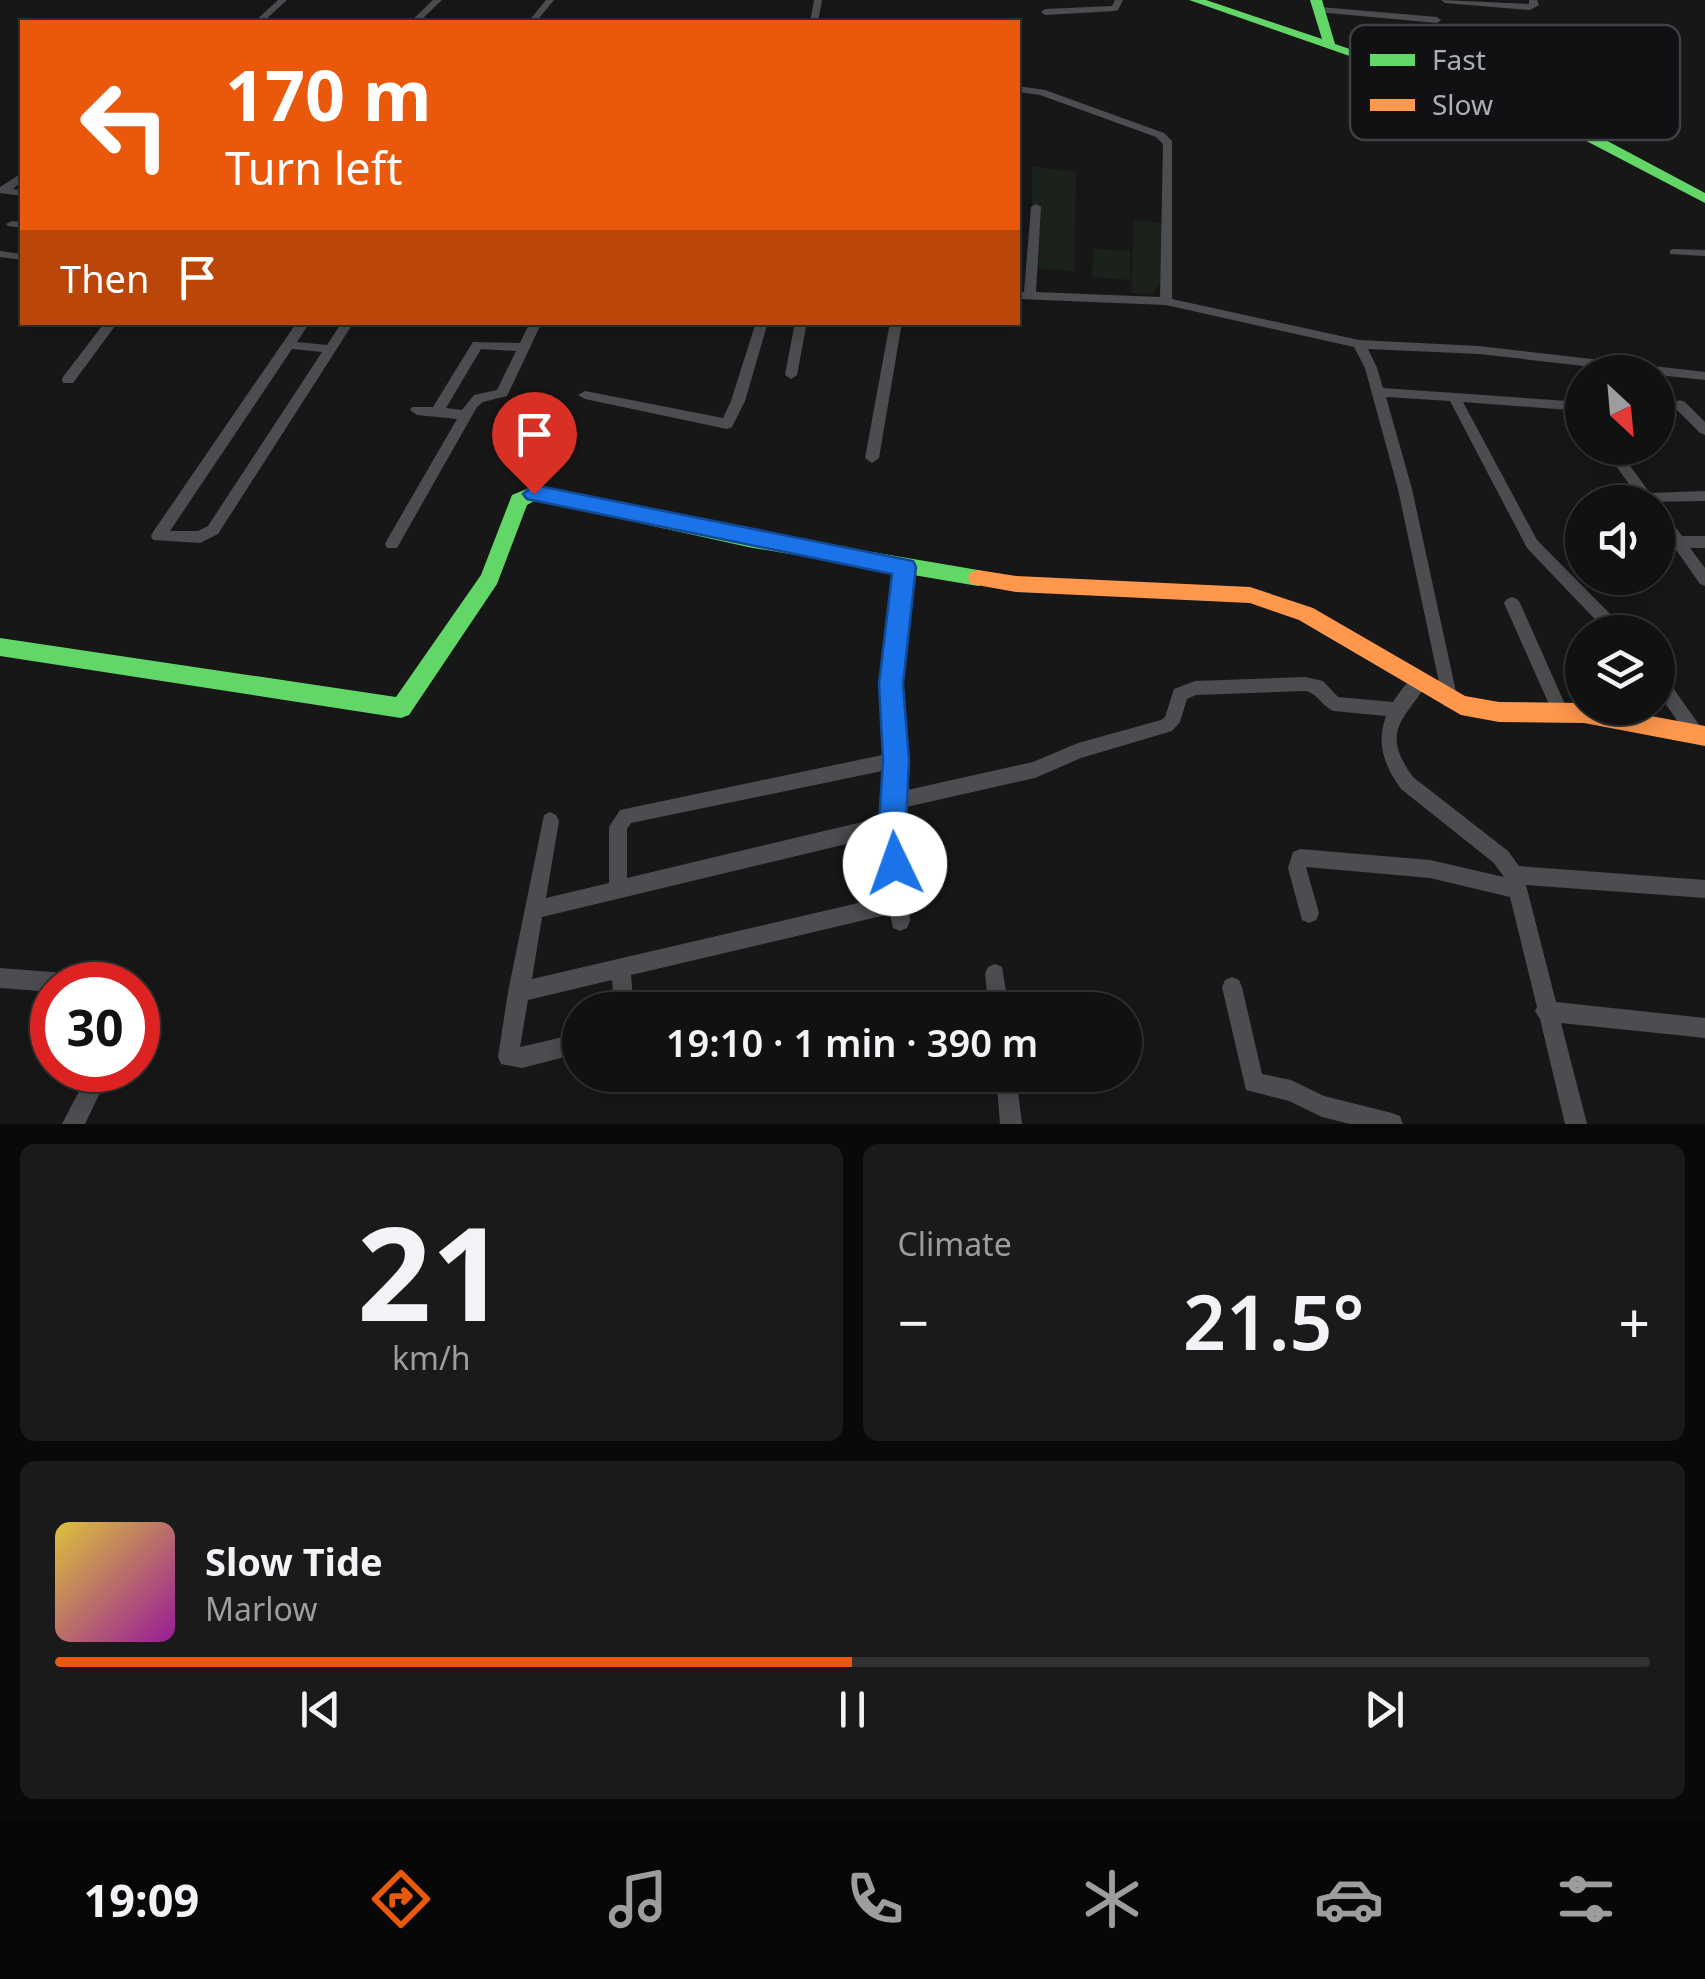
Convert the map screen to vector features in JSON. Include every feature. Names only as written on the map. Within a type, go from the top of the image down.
[{"type":"street","points":[[260,20],[283,0]]},
{"type":"street","points":[[416,20],[438,0]]},
{"type":"street","points":[[534,20],[550,0]]},
{"type":"street","points":[[1045,12],[1115,8],[1119,0]]},
{"type":"street","points":[[1195,0],[1350,50]]},
{"type":"street","points":[[1208,0],[1350,50]]},
{"type":"street","points":[[1446,0],[1530,7],[1534,0]]},
{"type":"street","points":[[1330,43],[1318,5],[1437,20]]},
{"type":"street","points":[[1020,88],[1042,92],[1135,124],[1167,140],[1166,301]]},
{"type":"street","points":[[1596,140],[1705,196]]},
{"type":"street","points":[[1609,140],[1705,196]]},
{"type":"street","points":[[1036,207],[1024,295],[1166,301],[1359,344],[1440,346],[1705,376]]},
{"type":"street","points":[[1674,252],[1705,253]]},
{"type":"street","points":[[68,380],[110,325]]},
{"type":"street","points":[[302,325],[158,536],[200,537],[213,530],[346,325]]},
{"type":"street","points":[[392,544],[475,400],[502,392],[535,325]]},
{"type":"street","points":[[585,395],[725,425],[738,401],[761,325]]},
{"type":"street","points":[[791,375],[800,325]]},
{"type":"street","points":[[872,458],[895,325]]},
{"type":"street","points":[[437,412],[477,344],[525,347]]},
{"type":"street","points":[[1359,344],[1405,489],[1450,701]]},
{"type":"street","points":[[288,345],[331,348]]},
{"type":"street","points":[[1376,392],[1565,405]]},
{"type":"street","points":[[1454,397],[1532,544],[1601,615]]},
{"type":"street","points":[[1680,404],[1705,430]]},
{"type":"street","points":[[417,410],[466,415]]},
{"type":"street","points":[[0,647],[401,708],[475,605],[497,562],[519,500],[529,494],[905,567],[1031,586],[1250,595],[1306,614],[1450,701],[1499,712],[1560,712],[1662,725],[1701,735]]},
{"type":"street","points":[[1675,498],[1705,496]]},
{"type":"street","points":[[1675,538],[1705,580]]},
{"type":"street","points":[[1678,542],[1705,542]]},
{"type":"street","points":[[518,992],[622,967],[899,912],[892,824],[896,760],[891,684],[905,567]]},
{"type":"street","points":[[1512,604],[1560,712]]},
{"type":"street","points":[[1420,682],[1394,709],[1388,735],[1399,774],[1501,857],[1516,882],[1576,1124]]},
{"type":"street","points":[[893,802],[1035,770],[1086,748],[1166,726],[1172,722],[1180,694],[1195,688],[1305,684],[1317,686],[1334,704],[1394,709]]},
{"type":"street","points":[[1675,702],[1701,735]]},
{"type":"street","points":[[618,890],[618,827],[626,816],[896,760]]},
{"type":"street","points":[[550,821],[508,1050],[510,1059],[562,1047]]},
{"type":"street","points":[[534,910],[892,824]]},
{"type":"street","points":[[1309,913],[1297,868],[1300,858],[1430,869],[1516,882],[1705,888]]},
{"type":"street","points":[[622,967],[623,992]]},
{"type":"street","points":[[995,974],[997,992]]},
{"type":"street","points":[[0,978],[30,980]]},
{"type":"street","points":[[1232,987],[1254,1083],[1292,1091],[1322,1106],[1392,1124]]},
{"type":"street","points":[[1545,1011],[1705,1028]]},
{"type":"street","points":[[73,1124],[90,1092]]},
{"type":"street","points":[[1008,1092],[1011,1124]]},
{"type":"shaded area","points":[[1032,166],[1076,172],[1075,271],[1031,268]]},
{"type":"shaded area","points":[[1134,220],[1164,223],[1163,276],[1153,294],[1131,293]]},
{"type":"shaded area","points":[[1093,249],[1130,251],[1130,280],[1092,277]]},
{"type":"traffic: fast","points":[[1195,0],[1350,53]]},
{"type":"traffic: fast","points":[[1316,0],[1330,46]]},
{"type":"traffic: fast","points":[[1595,140],[1705,199]]},
{"type":"traffic: fast","points":[[0,647],[401,708],[490,578],[519,500],[534,493],[748,539],[978,578]]},
{"type":"traffic: slow","points":[[978,578],[1016,584],[1250,595],[1306,614],[1461,705],[1499,712],[1584,713],[1705,736]]},
{"type":"route","points":[[534,494],[905,567],[893,641],[891,684],[896,760],[892,824],[895,864]]}]
